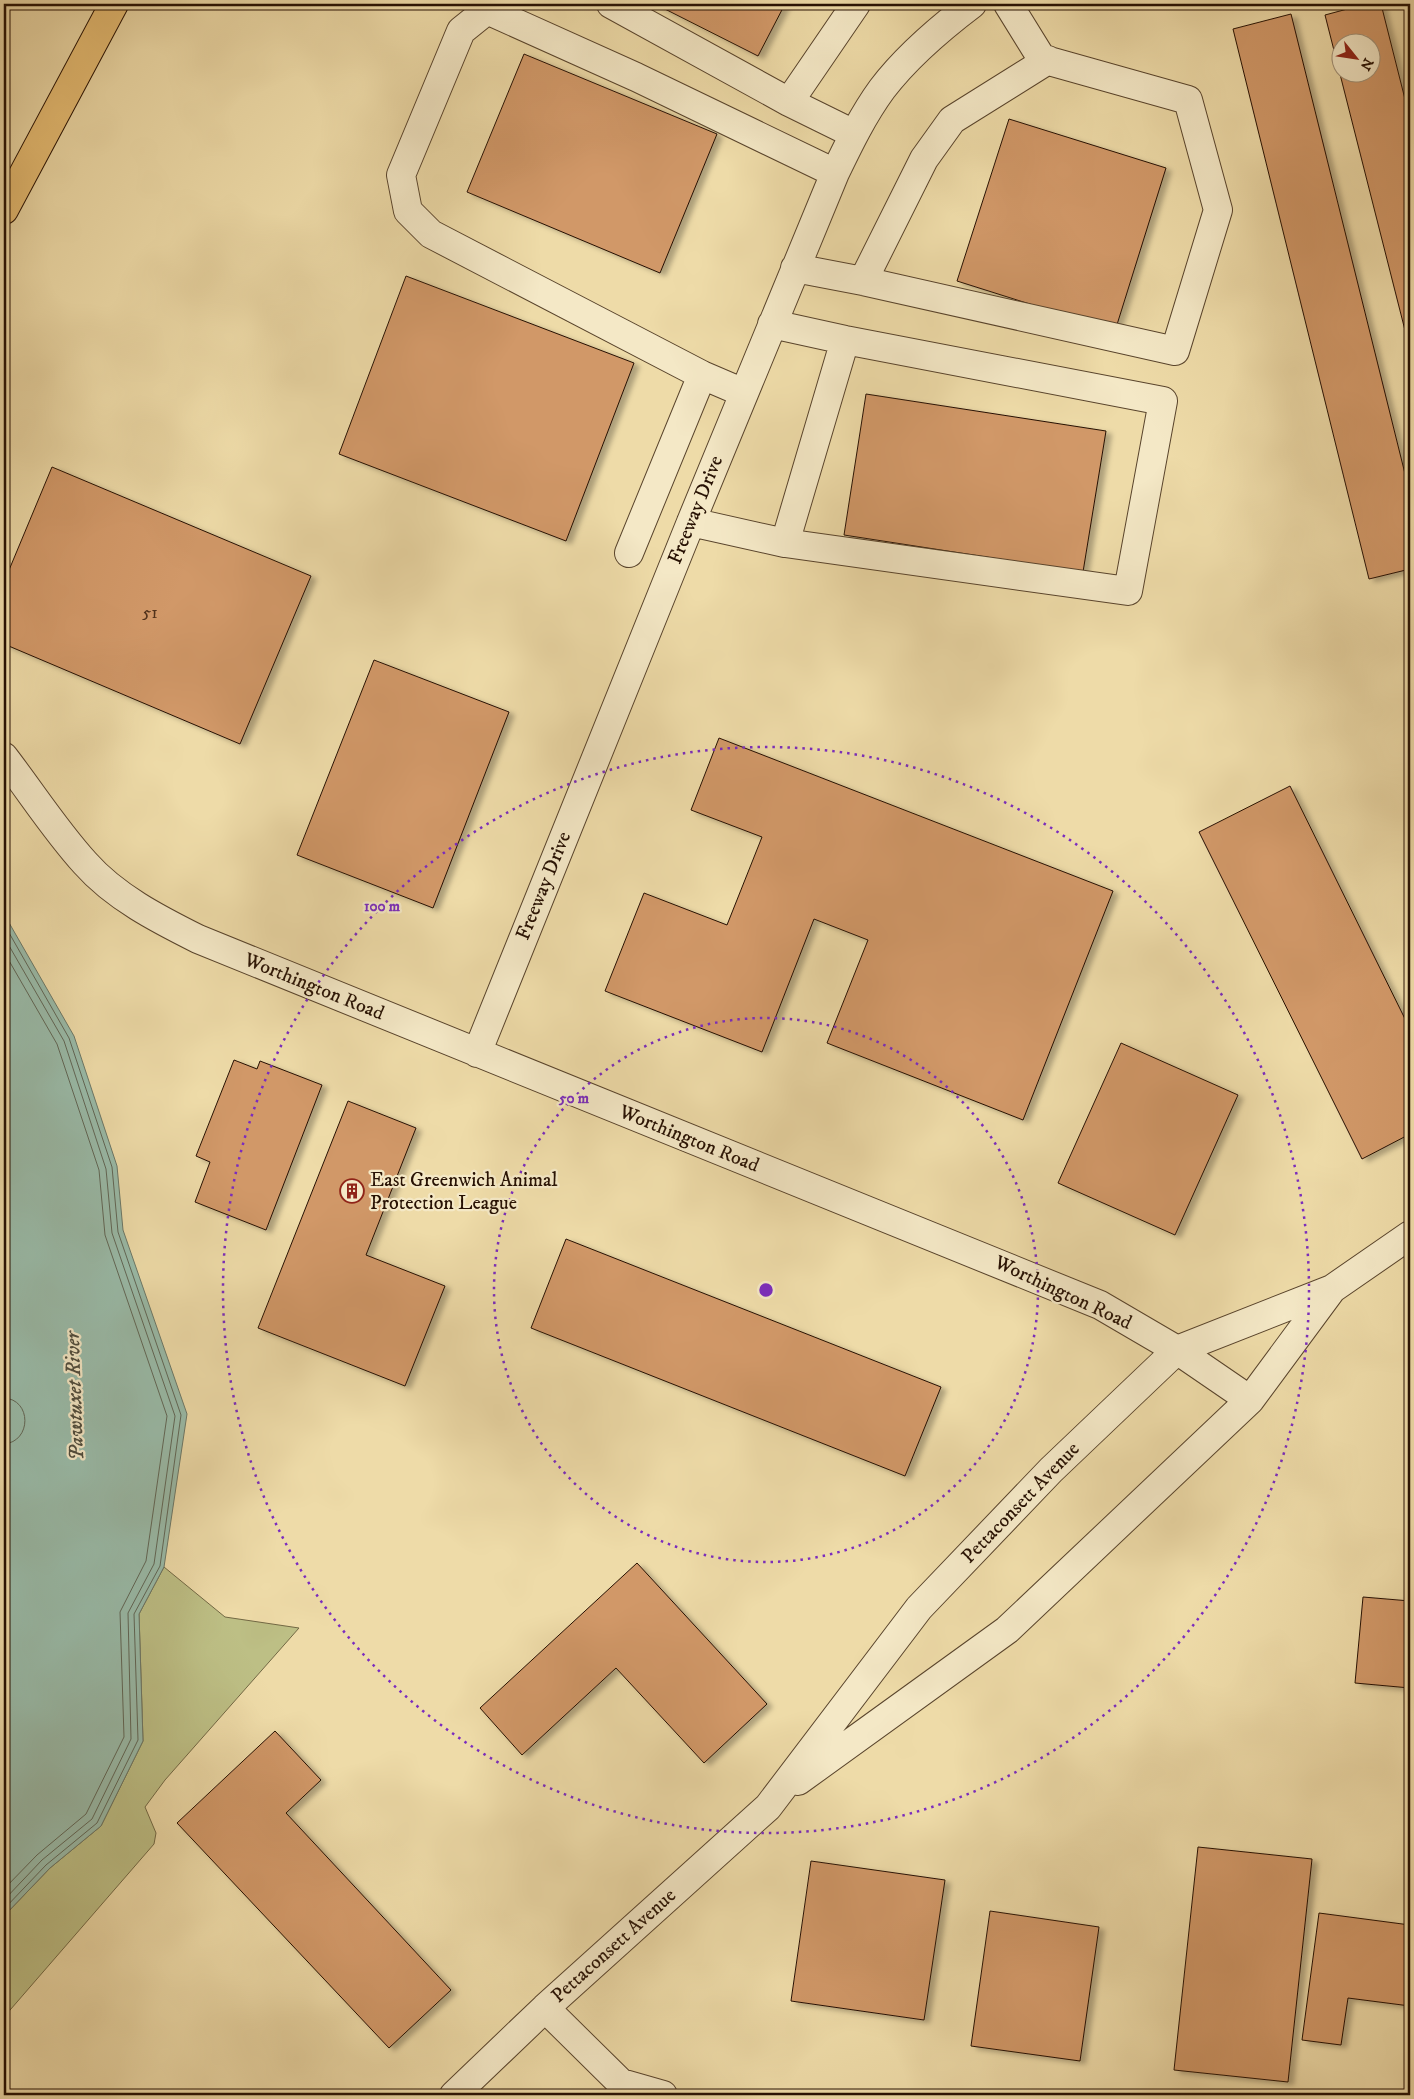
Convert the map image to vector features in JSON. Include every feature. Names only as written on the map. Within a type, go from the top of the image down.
[{"type":"highway","points":[[4,210],[114,4]]},
{"type":"highway","points":[[89,50],[126,4]]},
{"type":"street","points":[[610,4],[789,102],[854,134]]},
{"type":"street","points":[[789,102],[856,4]]},
{"type":"street","name":"Freeway Drive","points":[[476,1053],[744,392],[835,173],[854,134],[889,81],[923,44],[972,4]]},
{"type":"street","points":[[795,268],[864,281],[1175,351],[1218,210],[1188,100],[1042,59],[1008,4]]},
{"type":"street","points":[[744,392],[702,375],[431,234],[408,211],[401,175],[461,31],[487,10],[636,77],[835,173]]},
{"type":"street","points":[[864,281],[924,159],[952,120],[1048,60]]},
{"type":"street","points":[[691,522],[785,543],[1128,591],[1163,400],[845,340],[772,324]]},
{"type":"street","points":[[785,543],[845,340]]},
{"type":"street","points":[[629,553],[702,375]]},
{"type":"street","name":"Worthington Road","points":[[4,757],[85,864],[138,907],[198,939],[1100,1305],[1177,1350],[1250,1400]]},
{"type":"street","name":"Pettaconsett Avenue","points":[[454,2095],[545,2008],[768,1807],[919,1608],[1051,1470],[1177,1350],[1332,1289],[1410,1235]]},
{"type":"street","name":"Pettaconsett Avenue","points":[[775,1798],[1006,1630],[1250,1400],[1332,1289]]},
{"type":"street","points":[[545,2008],[621,2083],[663,2095]]},
{"type":"green space","points":[[164,1567],[225,1617],[299,1628],[165,1780],[145,1807],[156,1833],[154,1844],[4,2017],[4,1916],[50,1868],[101,1826],[143,1741],[139,1614]]},
{"type":"water","name":"Pawtuxet River","points":[[4,914],[74,1036],[117,1166],[123,1230],[187,1414],[164,1567],[139,1614],[143,1741],[101,1826],[50,1868],[4,1916],[4,1443],[7,1421],[4,1394]]},
{"type":"building","points":[[655,4],[785,4],[758,56]]},
{"type":"building","points":[[1366,4],[1381,4],[1410,119],[1410,350],[1342,82],[1382,82],[1382,32],[1332,32],[1332,43],[1325,15]]},
{"type":"building","points":[[1291,14],[1410,494],[1410,569],[1369,579],[1233,29]]},
{"type":"building","points":[[524,54],[717,134],[660,273],[467,192]]},
{"type":"building","points":[[1009,119],[1166,168],[1115,331],[957,281]]},
{"type":"building","points":[[406,276],[634,363],[566,541],[339,454]]},
{"type":"building","points":[[866,394],[1106,431],[1083,572],[844,535]]},
{"type":"building","points":[[52,467],[311,576],[240,744],[4,644],[4,582]]},
{"type":"building","points":[[374,660],[509,712],[433,908],[297,855]]},
{"type":"building","points":[[719,738],[1113,891],[1023,1120],[827,1043],[868,940],[814,919],[762,1052],[605,991],[644,893],[727,925],[762,837],[691,810]]},
{"type":"building","points":[[1290,786],[1410,1029],[1410,1134],[1362,1159],[1199,832]]},
{"type":"building","points":[[1121,1043],[1238,1095],[1175,1235],[1058,1183]]},
{"type":"building","points":[[234,1060],[257,1069],[260,1061],[322,1085],[266,1230],[195,1202],[210,1162],[196,1156]]},
{"type":"building","name":"East Greenwich Animal Protection League","points":[[348,1101],[416,1128],[366,1255],[445,1286],[405,1386],[258,1328]]},
{"type":"building","points":[[566,1239],[941,1387],[905,1476],[531,1328]]},
{"type":"building","points":[[637,1563],[767,1704],[704,1763],[616,1668],[522,1755],[480,1708]]},
{"type":"building","points":[[1363,1597],[1410,1601],[1410,1688],[1355,1683]]},
{"type":"building","points":[[275,1731],[321,1780],[286,1813],[451,1990],[389,2048],[177,1823]]},
{"type":"building","points":[[1198,1847],[1312,1859],[1288,2082],[1174,2070]]},
{"type":"building","points":[[811,1861],[945,1880],[924,2020],[791,2001]]},
{"type":"building","points":[[990,1911],[1099,1927],[1080,2061],[971,2046]]},
{"type":"building","points":[[1319,1913],[1410,1925],[1410,2006],[1348,1998],[1341,2045],[1302,2040]]},
{"type":"place","name":"East Greenwich Animal Protection League","points":[[352,1191]]}]
